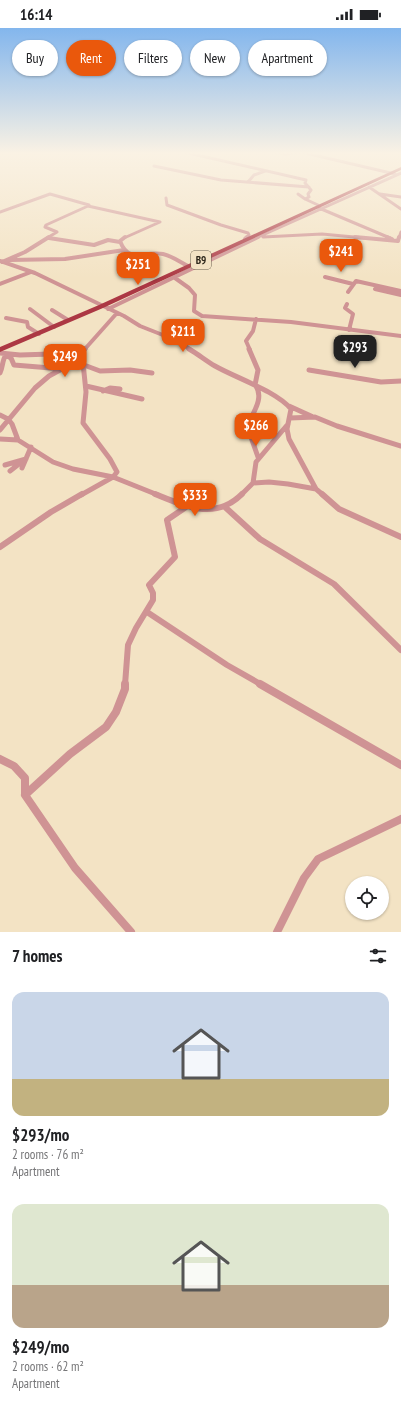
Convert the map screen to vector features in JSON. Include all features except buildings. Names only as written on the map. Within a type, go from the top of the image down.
[{"type":"highway","name":"B9","points":[[0,351],[245,239],[257,236],[345,194]]},
{"type":"street","points":[[0,212],[49,194]]},
{"type":"street","points":[[49,238],[94,245],[108,240],[120,242],[129,235],[160,222],[90,206],[51,194]]},
{"type":"street","points":[[298,194],[318,207],[399,242]]},
{"type":"street","points":[[305,199],[309,197],[308,194]]},
{"type":"street","points":[[318,207],[351,194]]},
{"type":"street","points":[[378,194],[401,209]]},
{"type":"street","points":[[379,194],[401,197]]},
{"type":"street","points":[[166,198],[167,205],[221,225],[248,232],[249,235],[245,239]]},
{"type":"street","points":[[3,261],[58,232],[46,228],[46,225],[83,207],[90,206]]},
{"type":"street","points":[[399,242],[401,232]]},
{"type":"street","points":[[108,309],[175,278],[257,236],[322,234],[399,242]]},
{"type":"street","points":[[120,242],[124,250],[131,254],[138,255],[161,253],[188,266]]},
{"type":"street","points":[[3,261],[65,259],[124,250]]},
{"type":"street","points":[[3,261],[31,272],[117,313],[144,328],[178,341],[215,366],[290,406],[337,426],[401,446]]},
{"type":"street","points":[[0,284],[31,272]]},
{"type":"street","points":[[325,277],[353,284]]},
{"type":"street","points":[[175,278],[194,294],[196,298],[194,311],[198,314],[216,317],[256,319],[401,336]]},
{"type":"street","points":[[348,292],[356,281],[401,291]]},
{"type":"street","points":[[375,289],[401,295]]},
{"type":"street","points":[[347,304],[345,308],[353,314],[349,330]]},
{"type":"street","points":[[30,309],[54,327]]},
{"type":"street","points":[[52,310],[68,320]]},
{"type":"street","points":[[0,430],[8,419],[51,374],[63,369],[82,353],[117,313]]},
{"type":"street","points":[[6,318],[27,322],[28,327],[39,334]]},
{"type":"street","points":[[255,386],[258,370],[246,341],[253,331],[256,319]]},
{"type":"street","points":[[0,351],[8,357],[14,365],[63,369]]},
{"type":"street","points":[[0,373],[3,359],[8,357],[82,353]]},
{"type":"street","points":[[0,547],[51,512],[113,477],[117,472],[115,465],[83,423],[86,386],[82,353]]},
{"type":"street","points":[[84,365],[91,370],[98,372],[125,369],[152,373]]},
{"type":"street","points":[[309,370],[381,382],[401,381]]},
{"type":"street","points":[[86,386],[142,399]]},
{"type":"street","points":[[255,386],[259,390],[260,396],[247,426],[258,457]]},
{"type":"street","points":[[103,391],[110,388],[120,389]]},
{"type":"street","points":[[290,406],[291,411],[287,433],[316,489],[339,509],[401,537]]},
{"type":"street","points":[[0,416],[8,419],[16,430],[18,440]]},
{"type":"street","points":[[253,483],[254,467],[258,457],[274,443],[289,421],[315,417]]},
{"type":"street","points":[[0,439],[18,440],[62,466],[113,477],[186,507],[211,509],[225,507],[234,502],[253,483],[269,482],[316,489]]},
{"type":"street","points":[[22,468],[31,447]]},
{"type":"street","points":[[5,465],[26,459]]},
{"type":"street","points":[[10,471],[26,459]]},
{"type":"street","points":[[25,795],[70,754],[100,732],[111,720],[120,705],[125,689],[128,645],[136,628],[153,600],[153,593],[150,588],[150,583],[175,557],[167,520],[186,507]]},
{"type":"street","points":[[225,507],[260,539],[334,584],[401,650]]},
{"type":"street","points":[[147,612],[227,665],[401,766]]},
{"type":"street","points":[[0,759],[17,768],[25,778],[25,795],[75,868],[131,932]]},
{"type":"street","points":[[277,932],[304,878],[314,863],[340,848],[401,819]]}]
